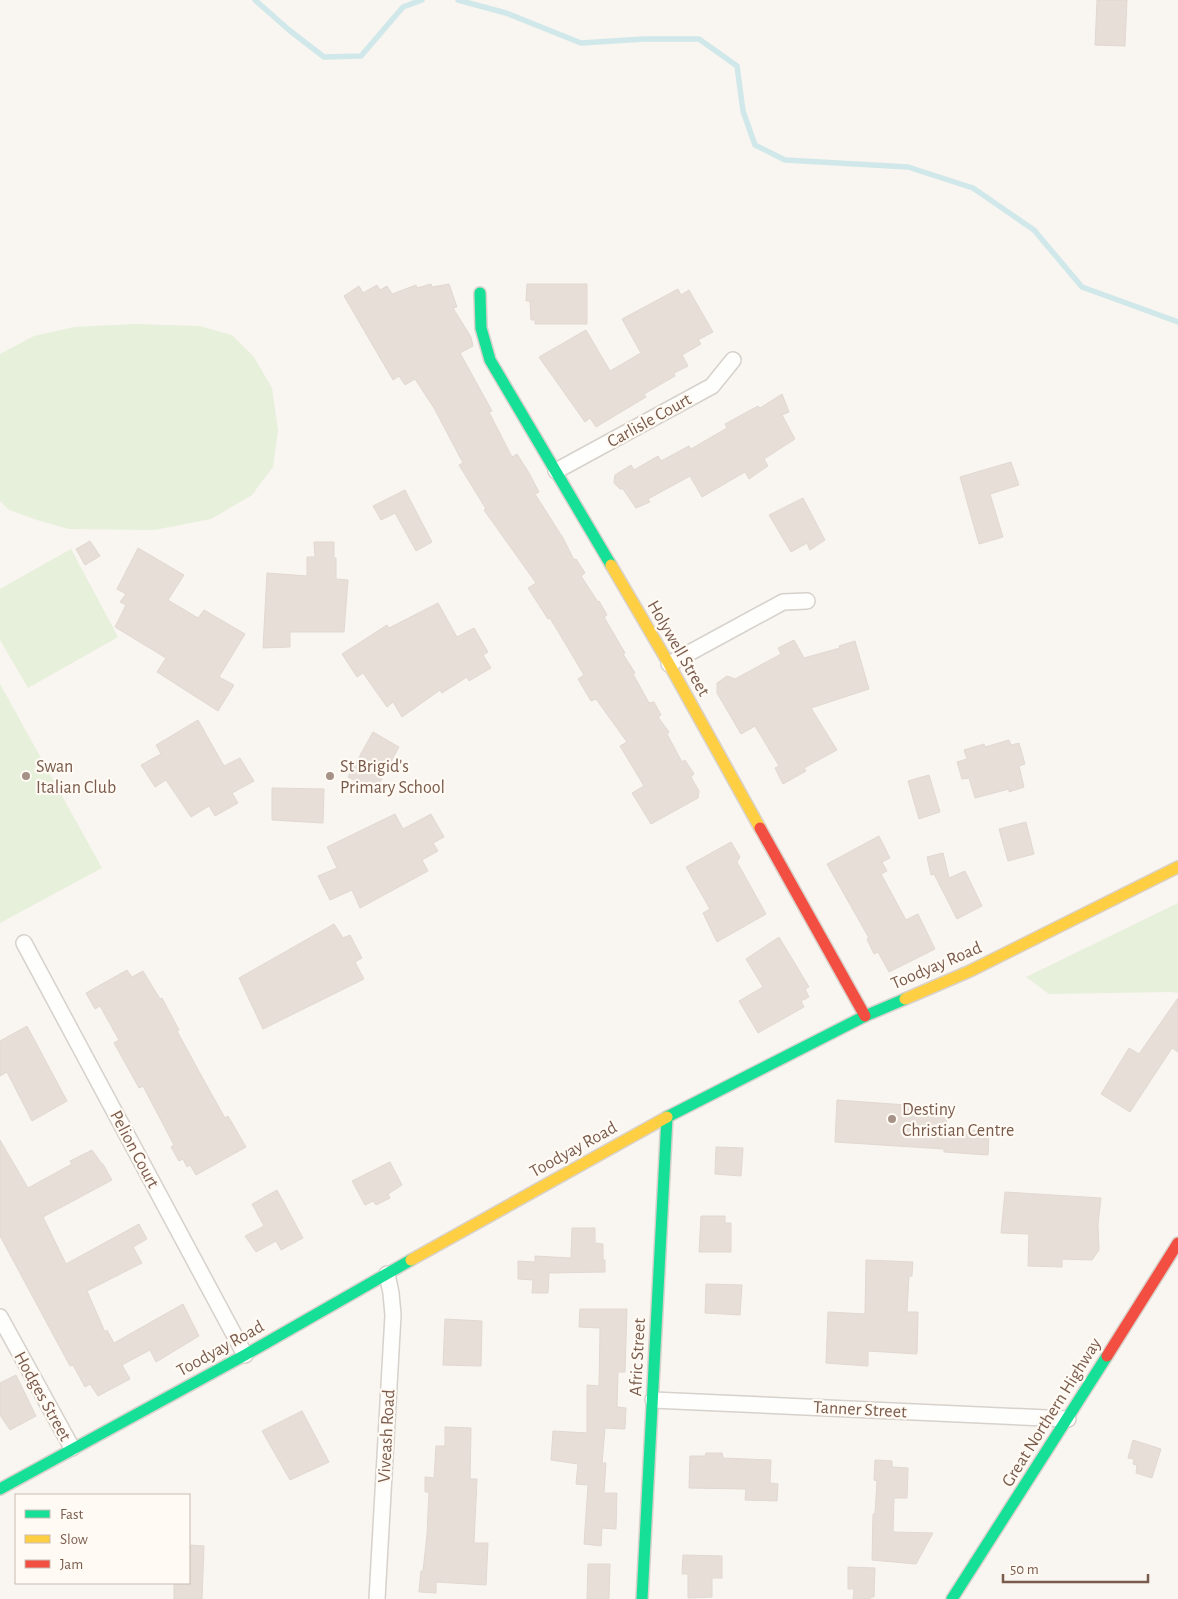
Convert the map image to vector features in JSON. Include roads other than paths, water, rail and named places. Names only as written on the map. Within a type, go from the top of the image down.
[{"type":"main road","name":"Holywell Street","points":[[480,293],[481,328],[490,360],[669,664],[865,1016]]},
{"type":"main road","name":"Toodyay Road","points":[[0,1489],[245,1355],[529,1193],[668,1117],[865,1016],[970,971],[1178,868]]},
{"type":"main road","name":"Afric Street","points":[[642,1599],[668,1117]]},
{"type":"main road","name":"Great Northern Highway","points":[[952,1599],[1178,1243]]},
{"type":"street","name":"Carlisle Court","points":[[556,471],[712,386],[733,360]]},
{"type":"street","points":[[669,664],[783,602],[807,601]]},
{"type":"street","name":"Pelion Court","points":[[24,942],[245,1355]]},
{"type":"street","name":"Viveash Road","points":[[377,1599],[393,1315],[387,1274]]},
{"type":"street","name":"Hodges Street","points":[[0,1317],[72,1448]]},
{"type":"street","name":"Tanner Street","points":[[653,1400],[1068,1419]]},
{"type":"waterway","points":[[255,0],[324,57],[361,56],[403,7],[422,0]]},
{"type":"waterway","points":[[458,0],[506,13],[581,43],[644,39],[699,39],[737,66],[743,111],[755,145],[785,160],[908,167],[973,188],[1034,230],[1082,287],[1178,322]]},
{"type":"place","name":"Swan Italian Club","points":[[26,776]]},
{"type":"place","name":"St Brigid's Primary School","points":[[330,776]]},
{"type":"place","name":"Destiny Christian Centre","points":[[892,1119]]}]
